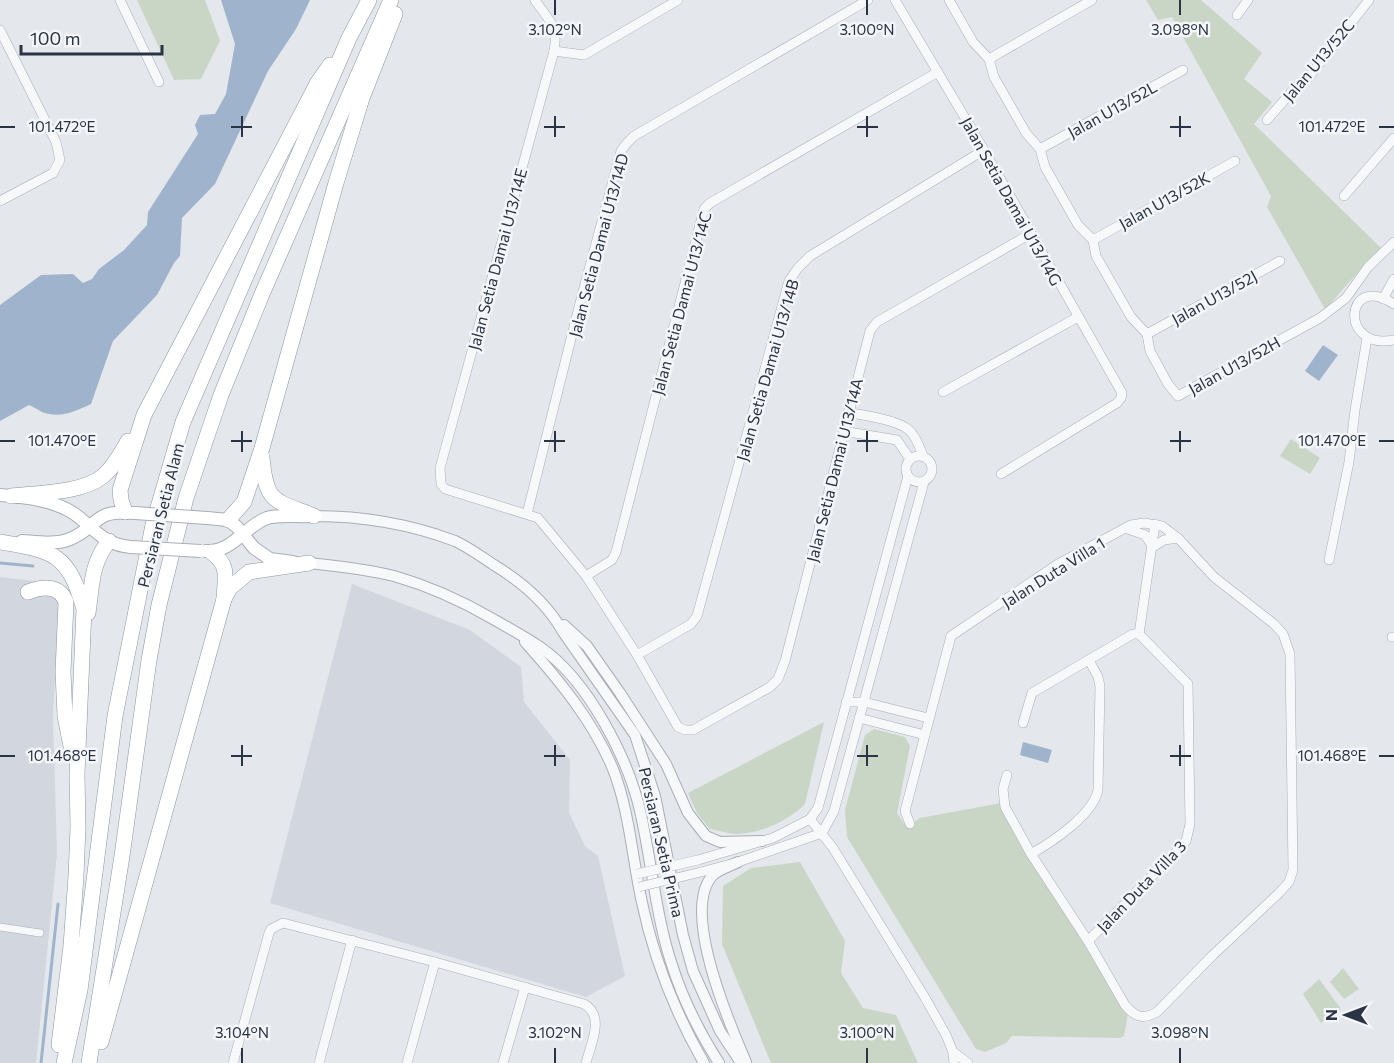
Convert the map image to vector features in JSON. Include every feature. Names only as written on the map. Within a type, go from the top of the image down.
[{"type":"highway","name":"Persiaran Setia Alam","points":[[64,1063],[80,990],[115,716],[153,525],[183,422],[349,39],[369,0]]},
{"type":"highway","name":"Persiaran Setia Alam","points":[[89,1063],[122,856],[149,660],[159,605],[186,498],[221,394],[262,294],[391,0]]},
{"type":"highway","points":[[228,520],[244,502],[262,448],[342,162],[362,98],[400,0]]},
{"type":"highway","points":[[6,496],[83,486],[102,477],[116,462],[144,415],[318,82],[349,39]]},
{"type":"highway","points":[[130,513],[120,500],[120,490],[144,415]]},
{"type":"highway","points":[[262,448],[264,484],[271,495],[278,502],[314,516]]},
{"type":"highway","points":[[0,541],[37,548],[55,556],[66,566],[77,582],[84,609],[74,911],[57,1063]]},
{"type":"highway","points":[[84,652],[94,568],[99,553],[109,542]]},
{"type":"highway","points":[[206,552],[223,563],[224,599]]},
{"type":"highway","points":[[95,1063],[224,599],[230,588],[249,572],[309,563]]},
{"type":"highway","points":[[28,592],[49,588],[58,591],[64,596],[66,602],[63,672],[65,716],[77,774]]},
{"type":"main road","points":[[6,496],[47,502],[65,509],[109,542],[118,546],[206,552],[233,543],[255,524],[270,517],[314,516]]},
{"type":"main road","points":[[0,541],[72,539],[103,515],[115,512],[207,518],[228,520],[254,548],[270,559],[309,563]]},
{"type":"street","points":[[120,0],[159,82]]},
{"type":"street","points":[[535,0],[553,26],[556,37],[554,51],[584,55],[678,0]]},
{"type":"street","name":"Jalan Setia Damai U13/14D","points":[[527,514],[621,151],[627,143],[644,130],[868,0]]},
{"type":"street","name":"Jalan Setia Damai U13/14G","points":[[895,0],[1120,388],[1122,398],[1117,403],[1000,474]]},
{"type":"street","name":"Jalan U13/52H","points":[[949,0],[973,42],[989,59],[993,76],[1026,133],[1040,149],[1045,167],[1078,225],[1093,240],[1096,256],[1131,317],[1147,333],[1150,351],[1168,384],[1178,396],[1320,318],[1346,298]]},
{"type":"street","points":[[989,59],[1092,0]]},
{"type":"street","points":[[1237,15],[1248,0]]},
{"type":"street","name":"Jalan U13/52C","points":[[1267,120],[1294,89],[1309,76],[1370,0]]},
{"type":"street","points":[[0,30],[56,142],[60,160],[53,173],[0,201]]},
{"type":"street","name":"Jalan Setia Damai U13/14E","points":[[527,514],[445,489],[441,484],[440,468],[554,51]]},
{"type":"street","name":"Jalan U13/52L","points":[[1040,149],[1184,70]]},
{"type":"street","name":"Jalan Setia Damai U13/14C","points":[[586,576],[612,560],[616,552],[704,209],[710,202],[938,72]]},
{"type":"street","points":[[1344,196],[1394,138]]},
{"type":"street","name":"Jalan Setia Damai U13/14B","points":[[637,654],[691,624],[698,616],[789,281],[810,255],[984,150]]},
{"type":"street","name":"Jalan U13/52K","points":[[1093,240],[1235,161]]},
{"type":"street","name":"Jalan Setia Damai U13/14A","points":[[637,654],[678,727],[685,730],[693,730],[770,687],[778,679],[785,661],[870,331],[877,322],[1030,234]]},
{"type":"street","points":[[1355,306],[1346,298],[1368,267],[1394,242]]},
{"type":"street","name":"Jalan U13/52J","points":[[1147,333],[1280,261]]},
{"type":"street","points":[[1383,299],[1394,279]]},
{"type":"street","points":[[1393,343],[1367,338],[1355,323],[1353,315],[1355,306],[1363,298],[1374,296],[1394,304]]},
{"type":"street","points":[[943,392],[1078,317]]},
{"type":"street","points":[[1329,560],[1349,462],[1367,338]]},
{"type":"street","points":[[639,887],[738,862],[822,833],[834,811],[924,482],[931,476],[933,468],[930,461],[923,456],[909,430],[892,422],[848,412]]},
{"type":"street","points":[[843,431],[897,440],[910,459]]},
{"type":"street","points":[[637,874],[698,860],[773,838],[810,819],[818,808],[908,476],[906,467],[914,456],[923,456]]},
{"type":"street","points":[[908,476],[913,481],[924,482]]},
{"type":"street","points":[[527,514],[538,518],[586,576],[637,654]]},
{"type":"street","name":"Persiaran Setia Prima","points":[[314,516],[336,516],[396,523],[456,542],[520,581],[555,616],[563,632],[635,735],[655,796],[683,935],[693,971],[720,1031],[741,1063]]},
{"type":"street","points":[[896,518],[901,516],[909,518],[912,524]]},
{"type":"street","name":"Jalan Duta Villa 1","points":[[910,824],[905,812],[951,636],[1058,564],[1125,528],[1137,524],[1155,524]]},
{"type":"street","points":[[1007,775],[1003,789],[1005,807],[1031,854],[1132,1014],[1144,1018],[1157,1012],[1289,882],[1293,870],[1293,780],[1288,644],[1274,624],[1214,577],[1168,529],[1155,524],[1139,634],[1133,634],[1032,693],[1023,723]]},
{"type":"street","points":[[1125,528],[1145,535],[1153,547]]},
{"type":"street","points":[[1153,547],[1164,540],[1178,538]]},
{"type":"street","name":"Persiaran Setia Prima","points":[[309,563],[393,576],[434,588],[476,609],[542,648],[571,677],[598,710],[618,749],[640,813],[662,928],[672,965],[688,1006],[719,1063]]},
{"type":"street","points":[[555,616],[587,646],[620,693],[666,764],[688,813],[706,836],[720,842],[762,841]]},
{"type":"street","points":[[517,633],[552,672],[596,734],[613,769],[626,812],[652,945],[676,1011],[704,1063]]},
{"type":"street","name":"Jalan Duta Villa 3","points":[[1088,941],[1177,851],[1189,835],[1191,768],[1188,684],[1139,634]]},
{"type":"street","points":[[1031,854],[1066,832],[1096,799],[1100,686],[1098,676],[1089,660]]},
{"type":"street","points":[[846,702],[864,702],[928,718]]},
{"type":"street","points":[[859,718],[924,735]]},
{"type":"street","points":[[810,819],[822,833],[924,996],[946,1035],[953,1052],[954,1063]]},
{"type":"street","points":[[738,862],[714,875],[706,888],[702,908],[704,936],[710,961],[728,1020],[747,1063]]},
{"type":"street","points":[[233,1063],[268,933],[277,926],[288,923],[525,987],[589,1007],[595,1017],[596,1027],[586,1063]]},
{"type":"street","points":[[0,927],[40,933]]},
{"type":"street","points":[[318,1063],[352,940]]},
{"type":"street","points":[[408,1063],[435,962]]},
{"type":"street","points":[[503,1063],[525,987]]},
{"type":"street","points":[[953,1052],[968,1063]]},
{"type":"shaded area","points":[[0,577],[43,582],[59,600],[53,717],[57,853],[36,1063],[0,1063]]},
{"type":"shaded area","points":[[352,584],[470,630],[521,667],[524,702],[570,760],[569,813],[585,846],[598,856],[625,976],[586,997],[270,903]]},
{"type":"green space","points":[[137,0],[205,0],[220,41],[201,79],[174,80]]},
{"type":"green space","points":[[1146,0],[1201,0],[1262,53],[1244,79],[1272,102],[1254,124],[1381,248],[1325,309],[1267,207],[1271,196],[1172,17],[1158,20]]},
{"type":"green space","points":[[1291,439],[1320,458],[1310,474],[1280,456]]},
{"type":"green space","points":[[824,722],[805,804],[799,810],[782,821],[753,832],[734,834],[710,829],[697,813],[688,793]]},
{"type":"green space","points":[[874,729],[905,737],[910,746],[897,813],[907,828],[920,818],[1001,803],[1012,830],[1128,1014],[1124,1036],[1120,1038],[1012,1036],[1006,1043],[985,1052],[976,1049],[847,837],[845,810],[865,735]]},
{"type":"green space","points":[[800,862],[845,941],[841,973],[863,1008],[896,1015],[918,1063],[771,1063],[722,944],[723,886],[751,868]]},
{"type":"green space","points":[[1343,968],[1359,989],[1344,999],[1330,982]]},
{"type":"green space","points":[[1319,979],[1341,1009],[1321,1023],[1303,994]]},
{"type":"water","points":[[221,0],[310,0],[296,29],[268,71],[215,184],[182,218],[180,256],[157,295],[113,341],[91,404],[68,413],[55,415],[42,412],[29,405],[0,421],[0,305],[41,275],[73,274],[83,283],[92,279],[99,269],[124,250],[147,225],[148,212],[198,134],[195,125],[200,115],[215,114],[226,94],[235,44]]},
{"type":"water","points":[[1323,345],[1338,355],[1319,381],[1305,371]]},
{"type":"water","points":[[1023,742],[1052,750],[1048,763],[1020,755]]},
{"type":"waterway","points":[[0,563],[33,566]]},
{"type":"waterway","points":[[41,1063],[58,904]]}]
